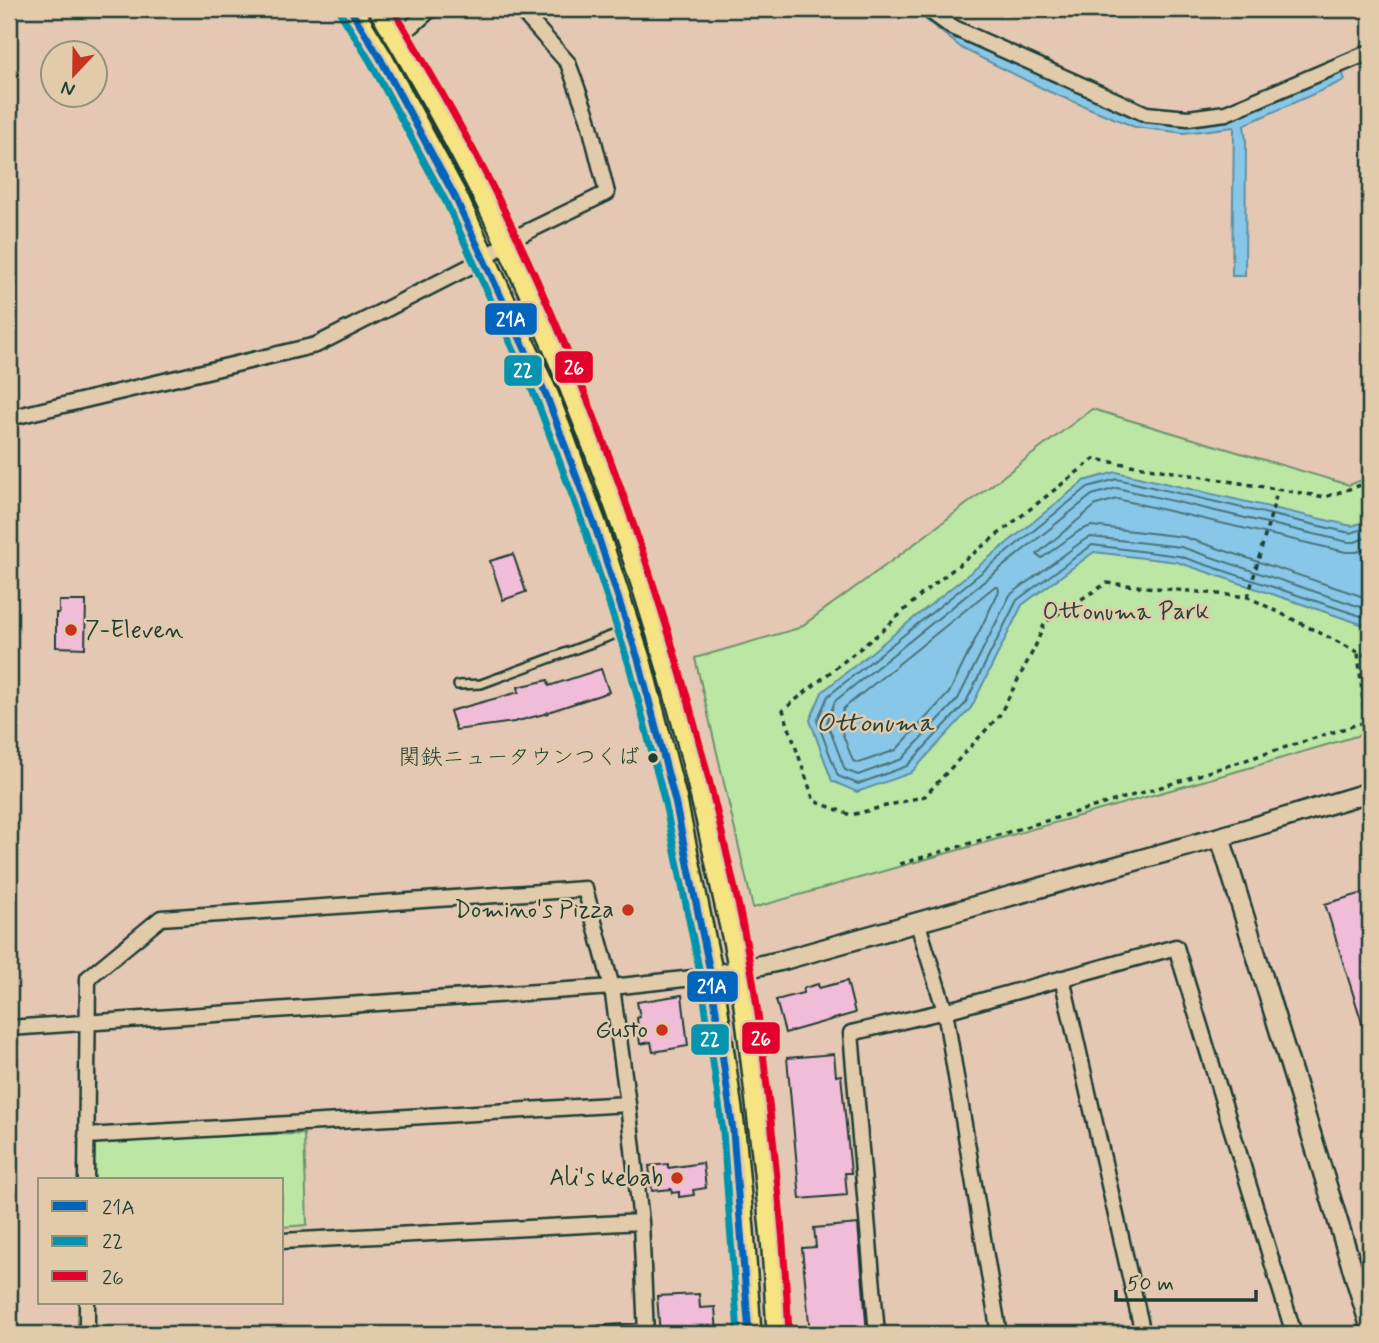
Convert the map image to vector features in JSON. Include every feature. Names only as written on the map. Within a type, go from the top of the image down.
[{"type":"main road","points":[[350,9],[380,58],[455,197],[547,397],[595,527],[639,662],[675,801],[710,976],[733,1131],[749,1334]]},
{"type":"main road","points":[[381,9],[455,139],[508,241],[571,385],[624,523],[666,658],[704,797],[741,970],[773,1232],[779,1334]]},
{"type":"street","points":[[412,26],[431,9]]},
{"type":"street","points":[[9,418],[316,345],[427,290],[484,259],[508,241],[607,192],[588,118],[568,63],[520,9]]},
{"type":"street","points":[[927,9],[952,27],[1146,114],[1188,118],[1226,113],[1370,52]]},
{"type":"street","points":[[9,1028],[612,987],[710,976],[780,961],[1370,792]]},
{"type":"street","points":[[1220,837],[1370,1326]]},
{"type":"street","points":[[86,1178],[88,978],[161,918],[585,889],[612,987],[641,1222],[646,1333],[599,1334]]},
{"type":"street","points":[[917,921],[945,1010],[999,1334]]},
{"type":"street","points":[[877,1334],[851,1033],[1176,947],[1294,1334]]},
{"type":"street","points":[[1062,978],[1143,1334]]},
{"type":"street","points":[[86,1136],[628,1104]]},
{"type":"street","points":[[284,1241],[641,1222]]},
{"type":"street","points":[[87,1304],[87,1334]]},
{"type":"lane","points":[[458,685],[481,684],[628,630]]},
{"type":"path","points":[[1370,482],[1325,496],[1094,459],[923,593],[881,631],[783,710],[814,801],[851,815],[925,796],[999,716],[1045,622],[1107,583],[1248,597],[1370,657]]},
{"type":"path","points":[[1248,597],[1278,489]]},
{"type":"path","points":[[900,864],[1161,787],[1365,722],[1358,652]]},
{"type":"green space","name":"Ottonuma Park","points":[[1092,409],[1349,485],[1370,477],[1370,732],[753,908],[695,658],[799,628]]},
{"type":"green space","points":[[304,1134],[307,1225],[284,1227],[284,1178],[92,1178],[92,1136]]},
{"type":"water","points":[[928,9],[942,9],[922,16],[1054,82],[1137,116],[1183,121],[1235,117],[1341,68],[1345,80],[1244,125],[1245,276],[1232,276],[1234,127],[1184,133],[1135,127],[1050,92],[963,49],[921,16]]},
{"type":"water","name":"Ottonuma","points":[[1116,472],[1352,526],[1370,520],[1370,627],[1177,562],[1094,552],[1022,605],[971,708],[911,773],[857,792],[832,781],[810,720],[822,692],[1084,481]]},
{"type":"building","points":[[513,554],[526,592],[503,600],[490,561]]},
{"type":"building","name":"7-Eleven","points":[[59,601],[86,601],[85,648],[56,647],[56,613],[59,613]]},
{"type":"building","points":[[601,669],[609,692],[514,722],[456,730],[450,711],[519,692],[518,687],[548,680],[549,686]]},
{"type":"building","points":[[1370,891],[1370,1039],[1367,1039],[1325,904]]},
{"type":"building","points":[[847,981],[855,1013],[785,1033],[776,1000],[803,993],[804,988],[818,984],[819,988]]},
{"type":"building","name":"Gusto","points":[[682,995],[688,1046],[653,1052],[651,1042],[640,1044],[637,1002]]},
{"type":"building","points":[[834,1054],[836,1076],[841,1075],[851,1173],[845,1173],[847,1195],[800,1199],[787,1058]]},
{"type":"building","name":"Ali's kebab","points":[[703,1163],[706,1188],[693,1190],[694,1195],[679,1197],[679,1192],[672,1193],[671,1189],[652,1191],[649,1166],[668,1164],[668,1168]]},
{"type":"building","points":[[858,1224],[867,1334],[810,1334],[802,1248],[816,1247],[814,1228]]},
{"type":"building","points":[[699,1294],[700,1308],[715,1307],[717,1334],[660,1334],[657,1296]]},
{"type":"transit line","name":"21A","points":[[350,9],[380,58],[455,197],[547,397],[595,527],[639,662],[675,801],[711,976],[733,1131],[749,1334]]},
{"type":"transit line","name":"26","points":[[393,9],[479,160],[540,287],[603,439],[657,595],[722,833],[753,981],[775,1161],[789,1333]]},
{"type":"transit line","name":"22","points":[[341,14],[371,63],[446,202],[537,401],[585,530],[629,665],[665,803],[701,978],[723,1132],[738,1334]]},
{"type":"place","name":"7-Eleven","points":[[71,630]]},
{"type":"place","name":"関鉄ニュータウンつくば","points":[[653,758]]},
{"type":"place","name":"Domino's Pizza","points":[[628,910]]},
{"type":"place","name":"Gusto","points":[[662,1030]]},
{"type":"place","name":"Ali's kebab","points":[[677,1178]]}]
